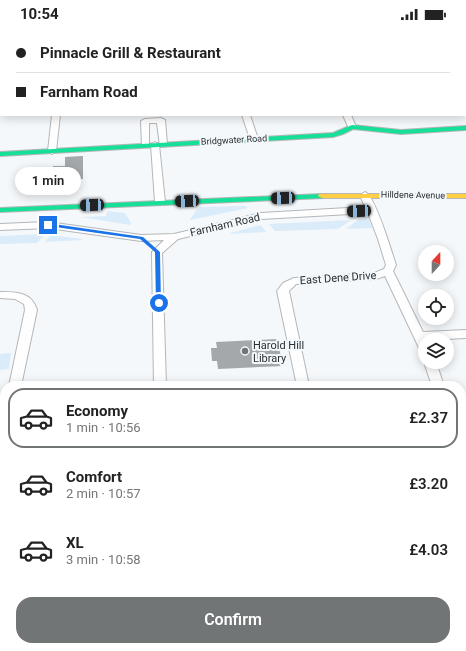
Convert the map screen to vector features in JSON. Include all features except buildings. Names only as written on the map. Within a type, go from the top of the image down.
[{"type":"street","points":[[52,151],[56,116]]},
{"type":"street","points":[[246,116],[254,139]]},
{"type":"street","points":[[347,116],[352,127],[380,131],[401,132],[466,128]]},
{"type":"street","name":"Bridgwater Road","points":[[0,154],[333,135],[341,133],[352,127]]},
{"type":"street","points":[[155,145],[160,202]]},
{"type":"street","name":"Hilldene Avenue","points":[[0,210],[160,202],[365,195],[466,196]]},
{"type":"street","name":"East Dene Drive","points":[[302,381],[283,291],[287,285],[294,281],[376,276],[388,271],[391,264],[372,210],[365,195]]},
{"type":"street","name":"Farnham Road","points":[[0,227],[48,225],[141,238],[174,237],[261,216],[372,210]]},
{"type":"street","name":"Farnham Road","points":[[157,252],[174,237]]},
{"type":"street","points":[[141,238],[157,252],[160,381]]},
{"type":"street","points":[[388,271],[419,333]]},
{"type":"street","points":[[0,295],[16,295],[23,297],[29,302],[30,310],[16,381]]},
{"type":"street","points":[[454,335],[466,334]]},
{"type":"street","points":[[432,369],[436,381]]},
{"type":"shaded area","points":[[245,206],[248,208],[190,220],[200,207]]},
{"type":"shaded area","points":[[107,211],[125,213],[131,223],[130,225],[80,217],[106,216]]},
{"type":"shaded area","points":[[359,219],[369,219],[372,228],[346,229]]},
{"type":"shaded area","points":[[351,220],[338,229],[275,231],[269,224]]},
{"type":"shaded area","points":[[261,225],[266,232],[230,233]]},
{"type":"shaded area","points":[[45,234],[37,243],[0,244],[0,236]]},
{"type":"shaded area","points":[[51,235],[82,239],[82,240],[45,242]]},
{"type":"shaded area","points":[[11,353],[9,369],[0,370],[0,354]]},
{"type":"traffic: fast","points":[[0,154],[333,135],[341,133],[352,127],[401,132],[466,128]]},
{"type":"traffic: fast","points":[[0,210],[322,196]]},
{"type":"traffic: slow","points":[[322,196],[466,196]]},
{"type":"place","name":"Harold Hill Library","points":[[245,351]]},
{"type":"route","points":[[48,225],[141,238],[157,252],[159,303]]}]
